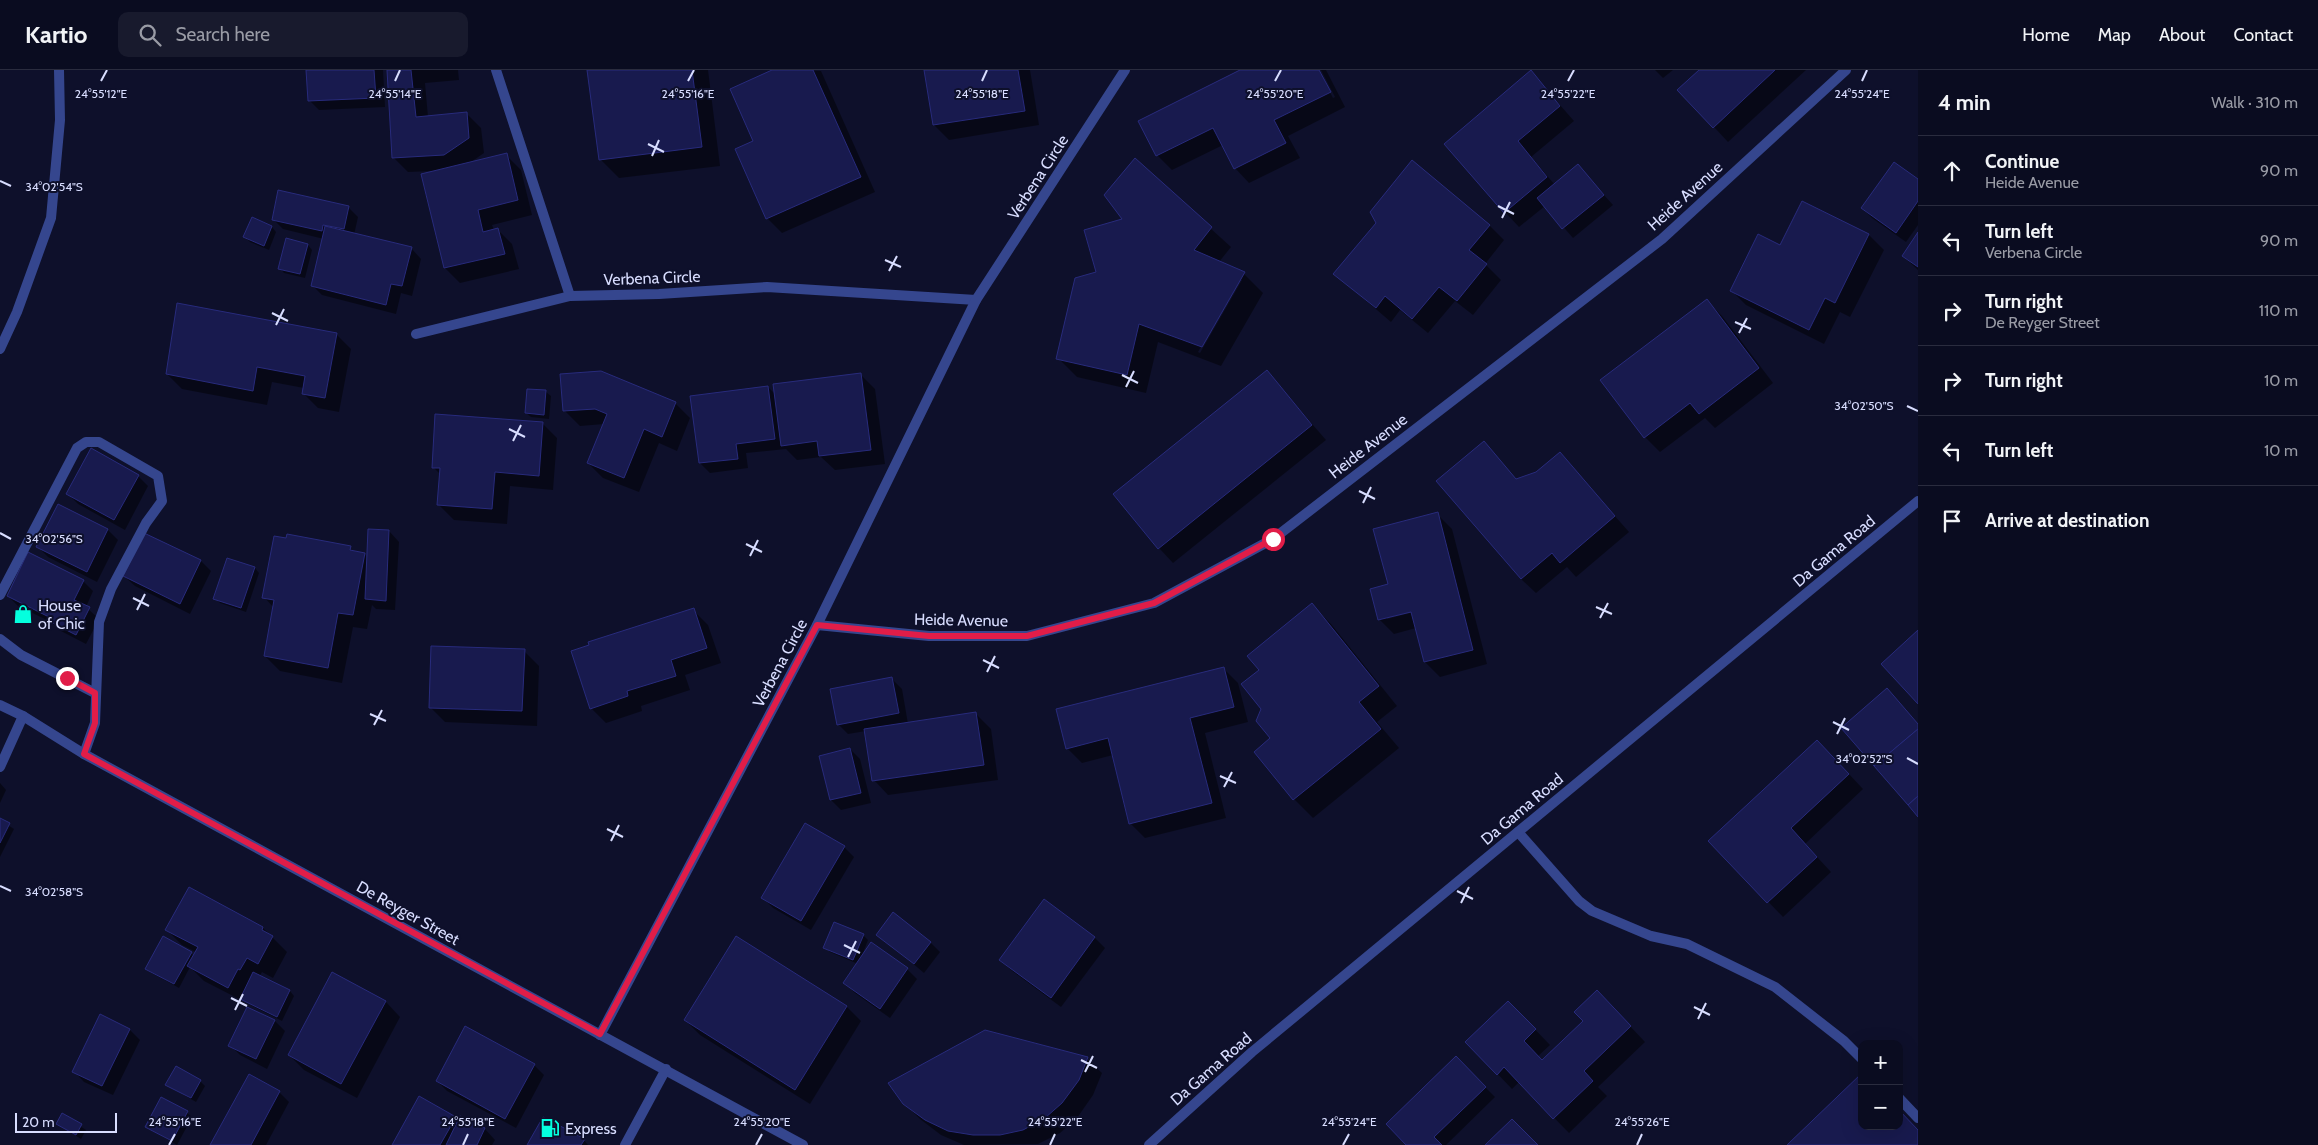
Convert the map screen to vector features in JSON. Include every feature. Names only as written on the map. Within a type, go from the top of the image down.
[{"type":"street","points":[[0,348],[17,312],[50,218],[60,120],[59,70]]},
{"type":"street","points":[[496,70],[570,296]]},
{"type":"street","name":"Verbena Circle","points":[[600,1034],[817,625],[976,300],[1126,70]]},
{"type":"street","name":"Heide Avenue","points":[[817,625],[929,636],[1027,636],[1154,603],[1197,580],[1273,539],[1662,239],[1846,70]]},
{"type":"street","name":"Verbena Circle","points":[[416,334],[570,296],[659,294],[767,287],[976,300]]},
{"type":"street","points":[[0,595],[77,448],[86,442],[99,442],[158,476],[162,501],[146,523],[111,589],[99,622],[95,723],[84,754]]},
{"type":"street","name":"Da Gama Road","points":[[1149,1145],[1252,1052],[1918,501]]},
{"type":"street","points":[[0,639],[21,655],[95,693]]},
{"type":"street","name":"De Reyger Street","points":[[0,705],[23,716],[84,754],[803,1145]]},
{"type":"street","points":[[0,767],[23,716]]},
{"type":"street","points":[[1518,832],[1579,901],[1592,911],[1651,936],[1687,944],[1775,987],[1844,1041],[1858,1055]]},
{"type":"street","points":[[625,1145],[666,1069]]},
{"type":"street","points":[[1903,1102],[1918,1118]]},
{"type":"building","points":[[306,70],[374,70],[376,98],[308,101]]},
{"type":"building","points":[[387,70],[411,70],[416,117],[467,112],[469,138],[444,155],[392,158]]},
{"type":"building","points":[[587,70],[692,70],[702,147],[599,160]]},
{"type":"building","points":[[772,70],[813,70],[861,177],[766,219],[735,149],[753,141],[730,89]]},
{"type":"building","points":[[924,70],[1018,70],[1025,111],[933,125]]},
{"type":"building","points":[[1240,70],[1319,70],[1331,92],[1274,120],[1286,143],[1234,169],[1213,128],[1156,156],[1138,121]]},
{"type":"building","points":[[1531,70],[1560,106],[1518,141],[1547,177],[1504,213],[1444,144]]},
{"type":"building","points":[[1699,70],[1775,70],[1713,128],[1677,90]]},
{"type":"building","points":[[507,153],[518,200],[478,210],[483,232],[498,228],[505,254],[444,268],[421,174]]},
{"type":"building","points":[[1135,158],[1212,227],[1194,250],[1245,272],[1202,347],[1139,324],[1127,375],[1056,359],[1075,278],[1096,272],[1084,230],[1122,219],[1104,195]]},
{"type":"building","points":[[1412,160],[1490,225],[1469,250],[1487,264],[1457,301],[1439,287],[1412,319],[1385,296],[1376,308],[1333,274],[1376,223],[1370,212]]},
{"type":"building","points":[[1894,162],[1918,179],[1918,201],[1896,233],[1861,208]]},
{"type":"building","points":[[1578,164],[1604,195],[1562,229],[1537,198]]},
{"type":"building","points":[[278,190],[349,206],[344,229],[323,225],[322,231],[272,220]]},
{"type":"building","points":[[1802,201],[1869,234],[1835,303],[1825,298],[1809,330],[1730,291],[1758,234],[1780,245]]},
{"type":"building","points":[[252,217],[272,226],[264,246],[243,237]]},
{"type":"building","points":[[325,226],[412,247],[402,286],[391,284],[386,305],[311,286]]},
{"type":"building","points":[[1918,232],[1918,267],[1902,256]]},
{"type":"building","points":[[286,238],[308,244],[300,274],[278,269]]},
{"type":"building","points":[[1707,299],[1759,368],[1699,414],[1690,403],[1644,438],[1600,380]]},
{"type":"building","points":[[177,303],[337,333],[325,398],[302,394],[305,376],[257,367],[253,391],[166,374]]},
{"type":"building","points":[[1267,370],[1312,425],[1158,549],[1113,494]]},
{"type":"building","points":[[601,371],[676,402],[662,437],[644,429],[624,478],[587,463],[607,414],[595,409],[563,411],[560,374]]},
{"type":"building","points":[[861,373],[871,450],[819,456],[817,441],[781,446],[773,384]]},
{"type":"building","points":[[768,386],[775,439],[736,444],[738,459],[699,463],[690,396]]},
{"type":"building","points":[[527,389],[546,390],[544,415],[525,413]]},
{"type":"building","points":[[435,414],[543,422],[539,476],[495,472],[492,509],[437,505],[440,468],[432,468]]},
{"type":"building","points":[[1484,441],[1516,479],[1536,472],[1560,452],[1615,516],[1560,563],[1552,553],[1521,579],[1436,481]]},
{"type":"building","points":[[91,448],[139,475],[114,520],[66,494]]},
{"type":"building","points":[[58,504],[108,529],[87,572],[36,547]]},
{"type":"building","points":[[1438,512],[1473,650],[1424,662],[1411,612],[1378,620],[1370,589],[1388,584],[1373,529]]},
{"type":"building","points":[[368,529],[389,530],[386,601],[365,599]]},
{"type":"building","points":[[144,533],[201,560],[180,604],[123,576]]},
{"type":"building","points":[[287,534],[351,546],[350,550],[365,553],[353,615],[338,613],[328,668],[264,656],[274,600],[262,598],[274,536],[286,538]]},
{"type":"building","points":[[28,552],[84,580],[74,600],[90,607],[76,635],[47,620],[49,617],[7,596]]},
{"type":"building","points":[[227,558],[255,567],[241,608],[213,599]]},
{"type":"building","points":[[1312,603],[1379,686],[1359,702],[1381,729],[1293,800],[1254,752],[1270,738],[1256,721],[1261,709],[1241,684],[1259,670],[1247,656]]},
{"type":"building","points":[[694,608],[707,648],[671,660],[676,676],[627,691],[628,696],[590,709],[571,651],[589,645],[588,642]]},
{"type":"building","points":[[1918,630],[1918,704],[1881,664]]},
{"type":"building","points":[[431,646],[525,649],[522,711],[429,708]]},
{"type":"building","points":[[1224,667],[1234,707],[1190,718],[1212,803],[1129,824],[1108,738],[1066,749],[1056,709]]},
{"type":"building","points":[[892,677],[899,713],[837,725],[830,689]]},
{"type":"building","points":[[1887,688],[1918,724],[1918,729],[1874,766],[1841,728]]},
{"type":"building","points":[[976,712],[984,765],[872,781],[864,729]]},
{"type":"building","points":[[1918,729],[1918,796],[1908,805],[1874,766]]},
{"type":"building","points":[[1817,740],[1849,774],[1791,828],[1817,857],[1767,903],[1708,841]]},
{"type":"building","points":[[850,748],[861,793],[830,800],[819,756]]},
{"type":"building","points":[[1918,796],[1918,817],[1908,805]]},
{"type":"building","points":[[0,818],[10,823],[0,843]]},
{"type":"building","points":[[805,823],[845,846],[801,921],[761,898]]},
{"type":"building","points":[[189,887],[263,927],[262,930],[273,936],[258,964],[247,958],[240,970],[238,969],[228,988],[187,966],[198,947],[165,930]]},
{"type":"building","points":[[1044,899],[1095,937],[1051,998],[999,960]]},
{"type":"building","points":[[893,912],[931,942],[914,964],[876,935]]},
{"type":"building","points":[[834,922],[864,934],[853,960],[823,948]]},
{"type":"building","points":[[163,936],[192,952],[174,984],[145,969]]},
{"type":"building","points":[[736,936],[847,1006],[795,1090],[684,1020]]},
{"type":"building","points":[[871,942],[908,968],[880,1009],[843,983]]},
{"type":"building","points":[[253,972],[290,990],[277,1017],[240,999]]},
{"type":"building","points":[[332,972],[386,1001],[341,1084],[288,1055]]},
{"type":"building","points":[[1597,990],[1631,1026],[1584,1071],[1593,1081],[1553,1119],[1504,1067],[1497,1075],[1465,1042],[1508,1001],[1536,1029],[1524,1041],[1542,1060],[1583,1021],[1574,1012]]},
{"type":"building","points":[[247,1007],[275,1020],[256,1059],[228,1046]]},
{"type":"building","points":[[100,1014],[130,1029],[102,1086],[72,1072]]},
{"type":"building","points":[[465,1026],[535,1064],[505,1119],[436,1081]]},
{"type":"building","points":[[985,1030],[1088,1057],[1079,1080],[1062,1103],[1045,1118],[1023,1130],[1000,1135],[973,1135],[948,1131],[925,1120],[903,1104],[888,1083]]},
{"type":"building","points":[[1456,1056],[1486,1087],[1434,1137],[1442,1145],[1406,1145],[1386,1124]]},
{"type":"building","points":[[176,1066],[201,1080],[191,1098],[165,1085]]},
{"type":"building","points":[[249,1074],[280,1091],[251,1145],[210,1145]]},
{"type":"building","points":[[1858,1077],[1858,1130],[1903,1130],[1903,1114],[1918,1130],[1918,1145],[1787,1145]]},
{"type":"building","points":[[419,1096],[456,1117],[440,1145],[392,1145]]},
{"type":"building","points":[[161,1097],[188,1111],[172,1141],[145,1127]]},
{"type":"building","points":[[62,1113],[82,1124],[76,1135],[56,1124]]},
{"type":"building","points":[[460,1116],[485,1128],[477,1145],[446,1145]]},
{"type":"building","name":"Express","points":[[543,1117],[585,1139],[581,1145],[527,1145]]},
{"type":"building","points":[[1512,1119],[1538,1145],[1485,1145]]},
{"type":"place","name":"House of Chic","points":[[23,614]]},
{"type":"place","name":"Express","points":[[550,1128]]},
{"type":"route","points":[[67,678],[95,693],[95,723],[84,754],[600,1034],[817,625],[929,636],[1027,636],[1154,603],[1273,539]]}]
